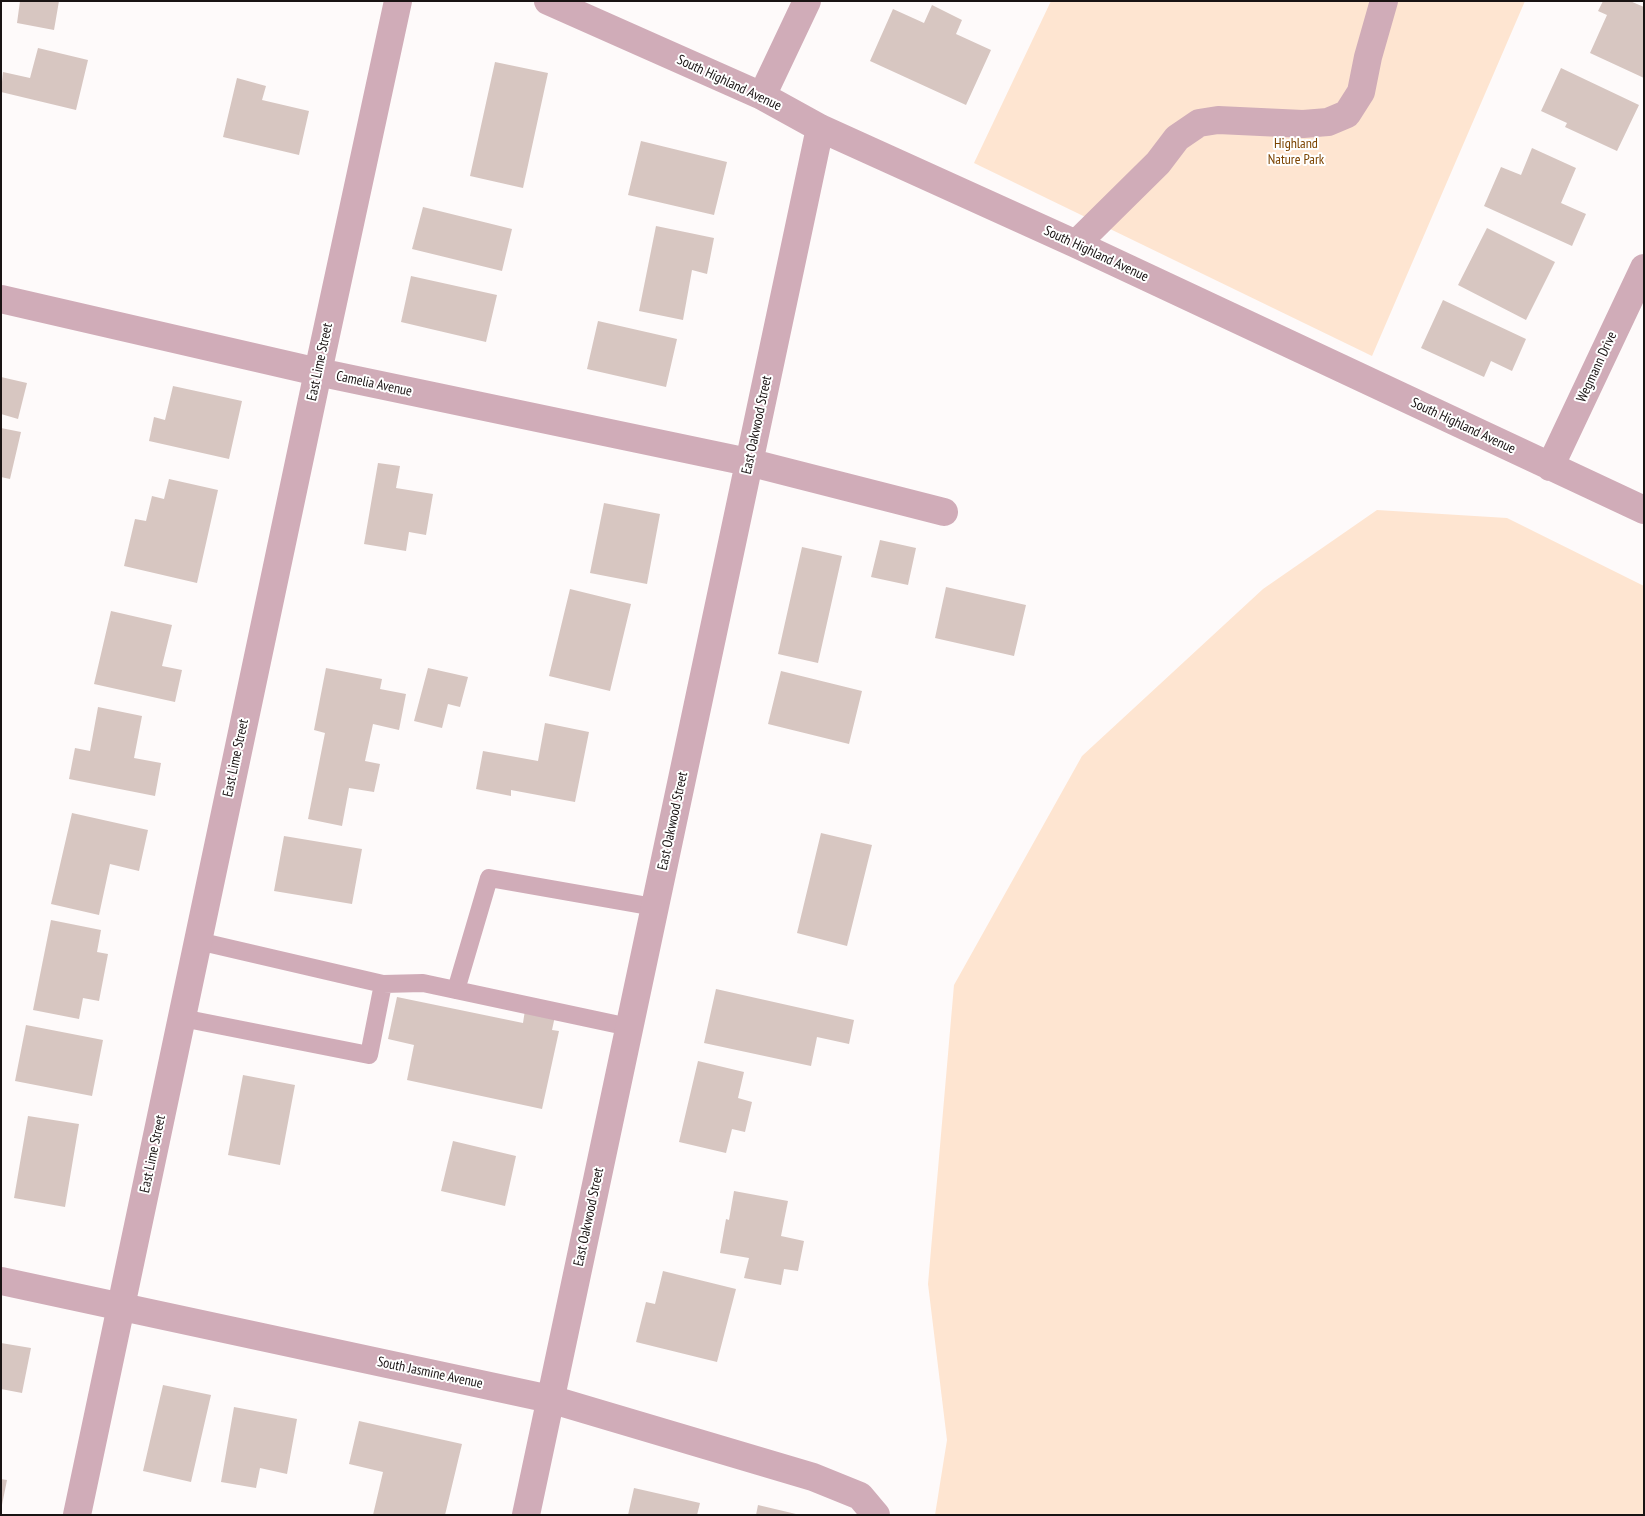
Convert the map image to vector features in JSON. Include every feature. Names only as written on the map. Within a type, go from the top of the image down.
[{"type":"street","name":"East Lime Street","points":[[77,1515],[398,1]]},
{"type":"street","name":"South Highland Avenue","points":[[548,1],[762,96],[820,128],[1076,244],[1644,510]]},
{"type":"street","points":[[762,96],[807,1]]},
{"type":"street","points":[[1076,244],[1158,163],[1177,138],[1199,123],[1218,120],[1303,124],[1328,122],[1347,114],[1361,92],[1368,57],[1384,1]]},
{"type":"street","name":"East Oakwood Street","points":[[526,1515],[820,128]]},
{"type":"street","name":"Wegmann Drive","points":[[1550,467],[1644,268]]},
{"type":"street","name":"Camelia Avenue","points":[[1,299],[318,372],[748,462],[944,512]]},
{"type":"street","name":"South Jasmine Avenue","points":[[1,1281],[550,1399],[813,1477],[851,1492],[866,1502],[876,1515]]},
{"type":"lane","points":[[456,990],[489,878],[654,908]]},
{"type":"lane","points":[[198,941],[383,984],[423,983],[629,1027]]},
{"type":"lane","points":[[182,1018],[368,1055],[383,984]]},
{"type":"green space","name":"Highland Nature Park","points":[[1051,1],[1525,1],[1372,356],[974,163]]},
{"type":"green space","points":[[1377,510],[1507,518],[1644,586],[1644,1515],[935,1515],[947,1440],[928,1284],[954,985],[1082,756],[1263,589]]},
{"type":"building","points":[[20,1],[59,1],[54,30],[17,23]]},
{"type":"building","points":[[1603,1],[1630,1],[1644,7],[1644,78],[1590,53],[1607,15],[1598,11]]},
{"type":"building","points":[[932,5],[962,20],[956,34],[991,50],[966,105],[870,61],[893,9],[924,23]]},
{"type":"building","points":[[38,48],[88,60],[76,110],[1,92],[3,72],[30,78]]},
{"type":"building","points":[[495,62],[548,73],[523,188],[470,176]]},
{"type":"building","points":[[1561,68],[1639,105],[1617,151],[1565,127],[1567,123],[1541,111]]},
{"type":"building","points":[[237,78],[266,86],[262,100],[309,111],[299,155],[223,137]]},
{"type":"building","points":[[641,141],[727,162],[714,215],[628,195]]},
{"type":"building","points":[[1532,148],[1576,168],[1561,203],[1586,214],[1572,246],[1484,206],[1501,167],[1521,175]]},
{"type":"building","points":[[423,207],[512,229],[502,271],[412,249]]},
{"type":"building","points":[[656,226],[714,238],[707,274],[692,270],[683,320],[639,311]]},
{"type":"building","points":[[1487,228],[1555,262],[1526,320],[1458,285]]},
{"type":"building","points":[[411,276],[497,295],[486,342],[401,322]]},
{"type":"building","points":[[1443,300],[1526,339],[1512,371],[1491,361],[1484,377],[1421,348]]},
{"type":"building","points":[[598,321],[677,339],[666,387],[587,369]]},
{"type":"building","points":[[1,377],[27,383],[18,419],[1,414]]},
{"type":"building","points":[[173,386],[242,401],[229,459],[149,441],[154,417],[165,420]]},
{"type":"building","points":[[1,428],[21,432],[10,479],[1,477]]},
{"type":"building","points":[[378,463],[400,466],[396,488],[433,494],[426,535],[409,532],[406,551],[364,544]]},
{"type":"building","points":[[169,479],[218,490],[197,583],[124,566],[135,519],[146,521],[152,496],[164,499]]},
{"type":"building","points":[[604,503],[660,514],[647,584],[590,573]]},
{"type":"building","points":[[880,540],[916,548],[908,585],[871,577]]},
{"type":"building","points":[[802,547],[842,556],[818,663],[778,654]]},
{"type":"building","points":[[946,587],[1026,605],[1014,656],[935,638]]},
{"type":"building","points":[[570,589],[631,604],[610,691],[549,676]]},
{"type":"building","points":[[111,611],[172,625],[162,666],[182,670],[175,702],[94,684]]},
{"type":"building","points":[[326,668],[382,679],[380,689],[406,694],[399,730],[373,724],[365,761],[380,764],[374,792],[349,788],[342,826],[308,819],[325,733],[314,730]]},
{"type":"building","points":[[428,668],[468,677],[460,707],[448,704],[442,728],[414,721]]},
{"type":"building","points":[[781,671],[862,691],[849,744],[768,724]]},
{"type":"building","points":[[98,707],[142,716],[134,758],[161,763],[155,796],[69,779],[75,748],[90,751]]},
{"type":"building","points":[[545,723],[589,732],[575,802],[511,790],[511,796],[476,789],[483,751],[538,761]]},
{"type":"building","points":[[72,813],[148,830],[139,871],[110,864],[99,915],[51,904]]},
{"type":"building","points":[[821,833],[872,845],[847,946],[797,933]]},
{"type":"building","points":[[284,836],[362,849],[352,904],[274,891]]},
{"type":"building","points":[[51,920],[101,930],[97,952],[108,954],[99,1001],[83,998],[79,1019],[33,1010]]},
{"type":"building","points":[[716,989],[854,1020],[849,1044],[817,1037],[811,1066],[704,1043]]},
{"type":"building","points":[[397,997],[523,1023],[525,1010],[555,1016],[552,1030],[559,1031],[542,1109],[407,1080],[414,1045],[388,1039]]},
{"type":"building","points":[[26,1025],[103,1040],[92,1096],[15,1081]]},
{"type":"building","points":[[698,1061],[744,1072],[738,1098],[752,1102],[745,1132],[732,1129],[726,1153],[679,1142]]},
{"type":"building","points":[[243,1075],[295,1085],[280,1165],[228,1155]]},
{"type":"building","points":[[28,1116],[79,1124],[65,1207],[14,1198]]},
{"type":"building","points":[[453,1141],[516,1156],[505,1206],[441,1191]]},
{"type":"building","points":[[734,1191],[788,1201],[781,1236],[804,1241],[798,1271],[784,1269],[781,1285],[744,1278],[749,1258],[720,1253],[726,1219],[729,1220]]},
{"type":"building","points":[[663,1271],[736,1289],[717,1362],[636,1342],[646,1302],[655,1304]]},
{"type":"building","points":[[1,1343],[31,1348],[22,1393],[1,1389]]},
{"type":"building","points":[[163,1385],[211,1395],[191,1482],[143,1471]]},
{"type":"building","points":[[234,1407],[297,1419],[287,1474],[260,1468],[256,1488],[221,1482]]},
{"type":"building","points":[[359,1421],[462,1444],[445,1515],[373,1515],[383,1472],[349,1464]]},
{"type":"building","points":[[1,1479],[7,1480],[2,1505],[1,1505]]},
{"type":"building","points":[[634,1488],[700,1503],[697,1515],[628,1515]]},
{"type":"building","points":[[758,1505],[796,1514],[796,1515],[756,1515]]}]
